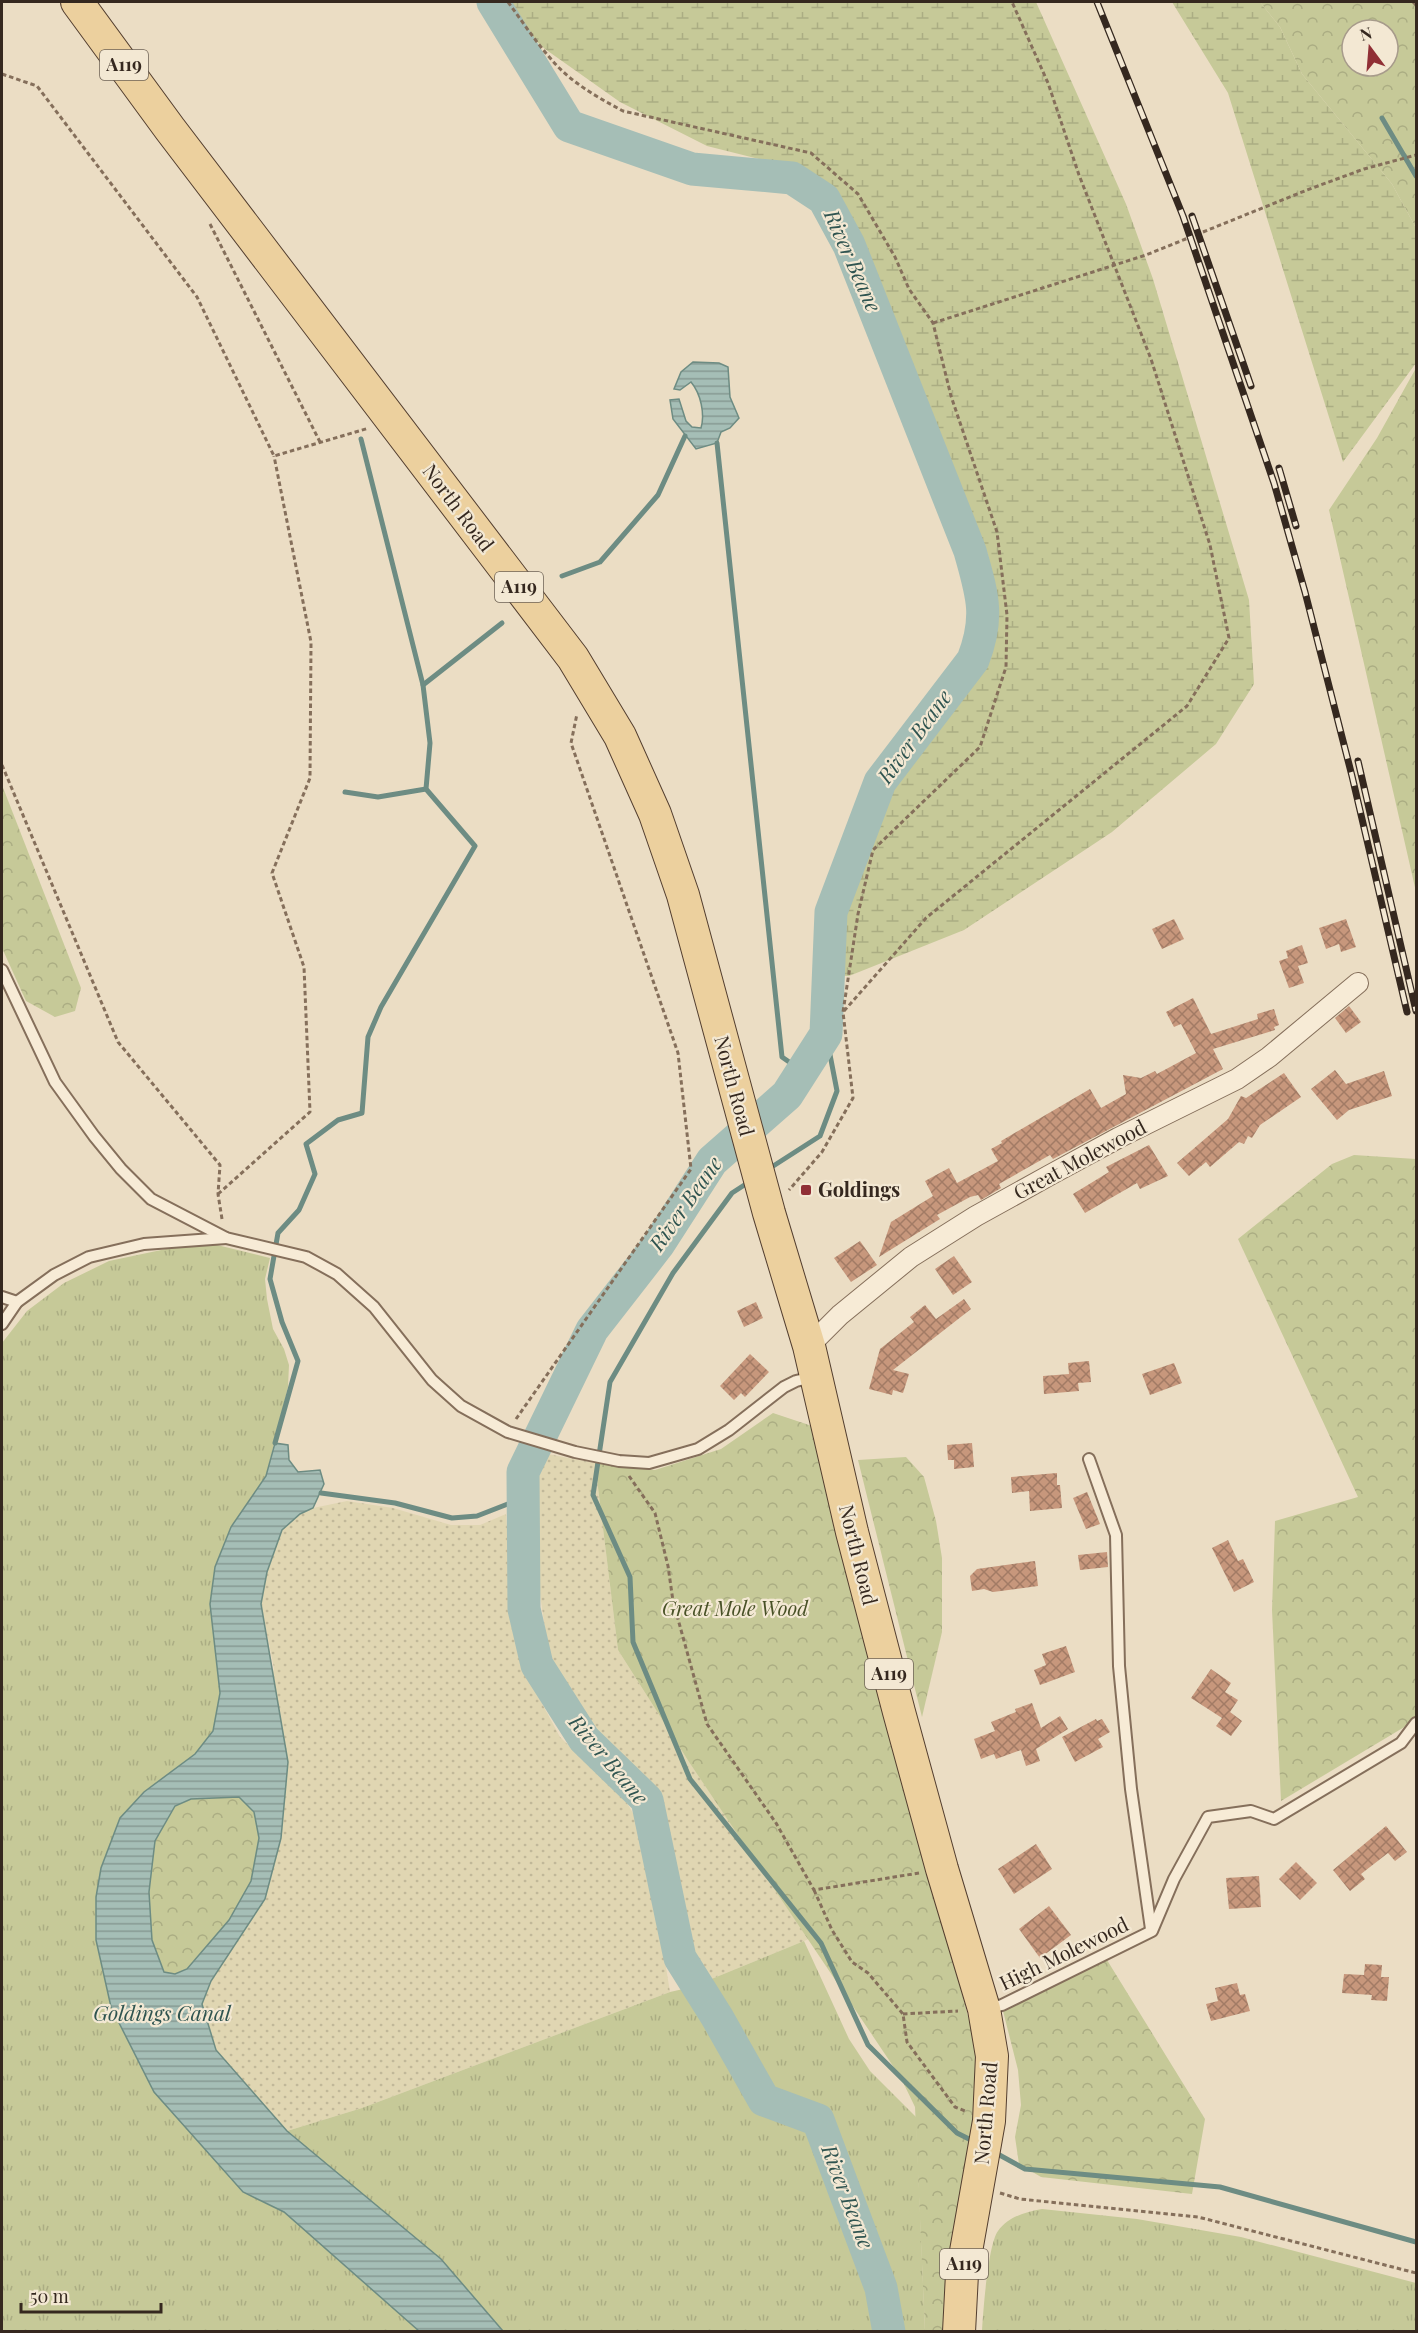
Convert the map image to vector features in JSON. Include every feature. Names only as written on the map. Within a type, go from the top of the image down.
[{"type":"main road","name":"North Road","points":[[76,2],[573,658],[620,736],[655,814],[683,895],[769,1214],[809,1346],[852,1532],[942,1869],[984,2010],[992,2056],[988,2128],[962,2274],[959,2331]]},
{"type":"street","name":"Great Molewood","points":[[809,1346],[840,1315],[911,1257],[976,1216],[1237,1079],[1269,1057],[1358,983]]},
{"type":"lane","points":[[2,970],[55,1082],[121,1169],[151,1199],[226,1238]]},
{"type":"lane","points":[[2,997],[10,988]]},
{"type":"lane","points":[[2,1324],[17,1302],[54,1275],[89,1257],[144,1244],[226,1238],[306,1257],[337,1274],[375,1307],[432,1380],[461,1406],[511,1433],[575,1452],[615,1460],[649,1463],[698,1449],[729,1430],[784,1387],[816,1376]]},
{"type":"lane","points":[[2,1296],[17,1302]]},
{"type":"lane","points":[[1089,1459],[1116,1535],[1119,1666],[1131,1789],[1152,1931]]},
{"type":"lane","name":"High Molewood","points":[[984,2010],[1002,2005],[1152,1931],[1174,1879],[1208,1817],[1251,1811],[1274,1819],[1401,1743],[1416,1723]]},
{"type":"path","points":[[508,2],[551,60],[575,82],[598,98],[623,111],[811,153],[858,194],[895,258],[909,289],[933,323],[951,396],[997,532],[1007,615],[1006,667],[980,747],[873,850],[858,914],[843,1012],[853,1098],[822,1152],[769,1214]]},
{"type":"path","points":[[843,1012],[926,918],[1186,706],[1229,638],[1210,545],[1151,359],[1079,175],[1048,83],[1012,2]]},
{"type":"path","points":[[1413,2],[1416,5]]},
{"type":"path","points":[[2,74],[37,86],[197,297],[274,456],[311,642],[310,778],[272,873],[304,967],[310,1112],[218,1194]]},
{"type":"path","points":[[933,323],[1146,255],[1307,190],[1416,155]]},
{"type":"path","points":[[208,222],[320,442]]},
{"type":"path","points":[[274,456],[371,427]]},
{"type":"path","points":[[511,1433],[691,1169],[678,1053],[571,743],[577,710]]},
{"type":"path","points":[[2,765],[118,1042],[220,1165],[218,1194],[226,1238]]},
{"type":"path","points":[[615,1460],[655,1513],[668,1566],[673,1600],[707,1724],[776,1823],[814,1890],[832,1930],[852,1962],[868,1972],[903,2014],[907,2042],[955,2107],[988,2128]]},
{"type":"path","points":[[814,1890],[942,1869]]},
{"type":"path","points":[[903,2014],[984,2010]]},
{"type":"path","points":[[980,2177],[1020,2199],[1198,2217],[1416,2273]]},
{"type":"shaded area","points":[[542,1453],[595,1463],[618,1650],[689,1762],[809,1939],[704,1982],[686,1944],[676,1877],[660,1816],[642,1778],[588,1723],[564,1688],[548,1650],[540,1594],[534,1504]]},
{"type":"shaded area","points":[[347,1501],[393,1508],[451,1525],[480,1525],[506,1514],[512,1596],[524,1670],[560,1737],[627,1803],[644,1832],[670,1992],[362,2108],[287,2131],[216,2050],[202,2004],[211,1981],[274,1668],[261,1604],[267,1572],[282,1530],[300,1514],[313,1508]]},
{"type":"green space","points":[[492,2],[1036,2],[1126,204],[1153,279],[1249,600],[1254,684],[1216,744],[1112,832],[964,930],[849,976],[823,975],[859,830],[899,761],[969,683],[994,616],[988,555],[847,213],[807,171],[707,146],[620,102],[545,49]]},
{"type":"green space","points":[[1172,2],[1260,2],[1280,27],[1302,74],[1392,184],[1416,228],[1416,363],[1343,462],[1228,93]]},
{"type":"green space","points":[[1260,2],[1416,2],[1416,228],[1392,184],[1302,74],[1280,27]]},
{"type":"green space","points":[[1416,368],[1416,892],[1329,510],[1377,438]]},
{"type":"green space","points":[[2,785],[81,988],[75,1011],[55,1017],[26,1001],[2,948]]},
{"type":"green space","points":[[1354,1155],[1416,1159],[1416,1720],[1281,1801],[1272,1610],[1275,1521],[1358,1497],[1238,1239],[1332,1164]]},
{"type":"green space","points":[[213,1244],[270,1258],[265,1279],[267,1299],[273,1329],[284,1349],[289,1365],[288,1387],[266,1476],[231,1527],[210,1604],[220,1693],[213,1731],[195,1754],[144,1792],[120,1818],[101,1868],[96,1897],[111,2007],[154,2092],[243,2192],[284,2212],[419,2331],[2,2331],[2,1343],[27,1311],[64,1283],[109,1261],[166,1249]]},
{"type":"green space","name":"Great Mole Wood","points":[[773,1413],[812,1426],[981,2065],[951,2331],[925,2331],[915,2107],[901,2078],[689,1762],[618,1650],[595,1463],[655,1470],[721,1449]]},
{"type":"green space","points":[[906,1457],[924,1477],[936,1521],[942,1558],[942,1632],[922,1717],[858,1460]]},
{"type":"green space","points":[[239,1797],[254,1811],[259,1838],[251,1881],[229,1920],[187,1969],[175,1974],[163,1972],[152,1940],[149,1892],[155,1841],[175,1806],[191,1799]]},
{"type":"green space","points":[[804,1941],[849,2039],[870,2071],[916,2117],[925,2331],[898,2331],[885,2272],[838,2139],[827,2119],[817,2111],[780,2099],[770,2093],[758,2078],[704,1982]]},
{"type":"green space","points":[[1107,1960],[1205,2119],[1192,2194],[1041,2177],[1019,2164],[1015,2137],[1021,2105],[1018,2070],[1003,2011]]},
{"type":"green space","points":[[692,1987],[746,2096],[758,2105],[809,2128],[840,2197],[863,2259],[880,2331],[503,2331],[441,2259],[287,2131],[362,2108],[670,1992]]},
{"type":"green space","points":[[1042,2209],[1137,2219],[1241,2237],[1416,2283],[1416,2331],[982,2331],[994,2238],[1007,2222],[1017,2216]]},
{"type":"water","points":[[693,362],[719,363],[728,367],[730,397],[739,418],[730,428],[721,432],[717,443],[696,449],[673,419],[670,400],[679,399],[686,421],[692,427],[701,428],[703,417],[701,404],[691,382],[680,390],[674,389],[681,372]]},
{"type":"water","name":"Goldings Canal","points":[[275,1443],[288,1445],[289,1460],[298,1472],[320,1470],[324,1484],[313,1508],[300,1514],[282,1530],[267,1572],[261,1604],[288,1762],[281,1838],[265,1899],[211,1981],[202,2004],[216,2050],[287,2131],[441,2259],[503,2331],[419,2331],[284,2212],[243,2192],[154,2092],[111,2007],[96,1940],[96,1897],[101,1868],[120,1818],[144,1792],[195,1754],[213,1731],[220,1693],[210,1604],[215,1567],[231,1527],[266,1476]],"holes":[[[239,1797],[254,1812],[259,1838],[251,1881],[229,1920],[187,1969],[175,1974],[164,1972],[152,1940],[149,1892],[155,1841],[175,1806],[191,1799]]]},
{"type":"building","points":[[1174,919],[1184,939],[1162,949],[1152,929]]},
{"type":"building","points":[[1346,919],[1356,947],[1341,952],[1339,944],[1326,949],[1319,928]]},
{"type":"building","points":[[1302,945],[1308,963],[1298,966],[1304,983],[1289,988],[1279,961],[1288,958],[1286,951]]},
{"type":"building","points":[[1193,998],[1211,1034],[1258,1019],[1257,1014],[1274,1009],[1279,1025],[1274,1027],[1275,1030],[1213,1049],[1223,1069],[1053,1159],[1050,1155],[999,1184],[1001,1188],[981,1200],[978,1195],[970,1197],[937,1215],[940,1219],[879,1257],[891,1222],[933,1196],[925,1181],[949,1168],[957,1183],[998,1161],[991,1149],[1002,1143],[1001,1141],[1090,1089],[1101,1108],[1126,1094],[1123,1075],[1141,1078],[1155,1071],[1157,1074],[1196,1053],[1181,1024],[1174,1027],[1166,1012]]},
{"type":"building","points":[[1349,1006],[1361,1022],[1346,1033],[1335,1018]]},
{"type":"building","points":[[1335,1070],[1346,1084],[1384,1071],[1392,1096],[1349,1110],[1337,1120],[1311,1089]]},
{"type":"building","points":[[1284,1073],[1301,1097],[1260,1125],[1252,1138],[1248,1136],[1244,1144],[1239,1142],[1210,1167],[1206,1162],[1189,1176],[1177,1163],[1228,1119],[1241,1096],[1246,1098]]},
{"type":"building","points":[[1149,1145],[1168,1176],[1140,1189],[1137,1183],[1085,1213],[1073,1194],[1109,1172],[1106,1167]]},
{"type":"building","points":[[860,1241],[877,1265],[851,1282],[834,1258]]},
{"type":"building","points":[[954,1256],[972,1282],[953,1295],[935,1269]]},
{"type":"building","points":[[964,1299],[971,1309],[893,1370],[909,1374],[903,1393],[893,1390],[892,1395],[869,1389],[880,1349],[914,1322],[910,1317],[925,1305],[936,1319]]},
{"type":"building","points":[[756,1302],[763,1318],[744,1327],[737,1311]]},
{"type":"building","points":[[750,1354],[769,1372],[745,1397],[741,1393],[734,1400],[720,1386]]},
{"type":"building","points":[[1089,1361],[1091,1382],[1078,1383],[1079,1391],[1044,1394],[1043,1376],[1069,1374],[1068,1363]]},
{"type":"building","points":[[1174,1363],[1182,1383],[1150,1395],[1142,1374]]},
{"type":"building","points":[[972,1443],[974,1467],[954,1469],[954,1460],[948,1460],[947,1445]]},
{"type":"building","points":[[1057,1473],[1062,1508],[1030,1511],[1029,1491],[1012,1493],[1011,1477]]},
{"type":"building","points":[[1087,1492],[1100,1524],[1086,1529],[1073,1498]]},
{"type":"building","points":[[1228,1540],[1238,1561],[1243,1559],[1254,1582],[1234,1592],[1212,1548]]},
{"type":"building","points":[[1107,1552],[1108,1567],[1080,1570],[1078,1555]]},
{"type":"building","points":[[1035,1561],[1038,1586],[993,1592],[984,1589],[972,1591],[970,1576],[977,1569]]},
{"type":"building","points":[[1066,1646],[1075,1672],[1040,1685],[1034,1670],[1046,1665],[1042,1654]]},
{"type":"building","points":[[1211,1669],[1231,1683],[1225,1692],[1238,1700],[1230,1712],[1242,1721],[1231,1736],[1216,1726],[1222,1718],[1191,1698]]},
{"type":"building","points":[[1032,1703],[1041,1728],[1060,1716],[1068,1729],[1036,1749],[1040,1761],[1026,1766],[1021,1750],[996,1759],[994,1754],[981,1759],[974,1739],[995,1731],[991,1722]]},
{"type":"building","points":[[1096,1719],[1097,1721],[1102,1719],[1110,1732],[1098,1739],[1103,1747],[1075,1762],[1062,1737]]},
{"type":"building","points":[[1386,1826],[1407,1852],[1395,1861],[1388,1853],[1361,1874],[1365,1879],[1350,1891],[1333,1870]]},
{"type":"building","points":[[1036,1844],[1052,1869],[1014,1894],[998,1869]]},
{"type":"building","points":[[1296,1862],[1317,1883],[1300,1900],[1279,1879]]},
{"type":"building","points":[[1259,1876],[1261,1907],[1229,1909],[1226,1878]]},
{"type":"building","points":[[1049,1906],[1071,1935],[1040,1958],[1019,1929]]},
{"type":"building","points":[[1365,1964],[1382,1965],[1381,1977],[1389,1977],[1387,2001],[1371,2000],[1372,1995],[1342,1993],[1344,1974],[1364,1975]]},
{"type":"building","points":[[1237,1983],[1240,1995],[1245,1994],[1250,2011],[1211,2021],[1206,2004],[1218,2001],[1215,1988]]},
{"type":"waterway","name":"River Beane","points":[[493,2],[569,126],[692,169],[792,178],[824,199],[849,245],[970,551],[981,593],[983,618],[973,660],[880,782],[831,912],[826,1034],[787,1095],[712,1161],[658,1245],[592,1330],[523,1472],[524,1609],[537,1665],[584,1739],[647,1800],[680,1958],[717,2017],[764,2100],[818,2120],[881,2288],[889,2332]]},
{"type":"waterway","points":[[1382,118],[1416,176]]},
{"type":"waterway","points":[[562,576],[600,562],[658,495],[685,436]]},
{"type":"waterway","points":[[275,1443],[298,1361],[282,1322],[270,1279],[278,1233],[299,1210],[315,1174],[306,1144],[338,1120],[362,1113],[368,1037],[381,1007],[475,846],[426,789],[430,743],[423,685],[361,439]]},
{"type":"waterway","points":[[717,443],[782,1057],[802,1071]]},
{"type":"waterway","points":[[423,685],[502,623]]},
{"type":"waterway","points":[[345,792],[378,797],[426,789]]},
{"type":"waterway","points":[[767,1170],[820,1136],[837,1091],[826,1034]]},
{"type":"waterway","points":[[749,1182],[732,1193],[673,1273],[610,1382],[593,1495],[630,1577],[633,1642],[690,1779],[821,1943],[868,2045],[957,2133],[975,2142]]},
{"type":"waterway","points":[[321,1493],[395,1503],[452,1518],[477,1516],[523,1498]]},
{"type":"waterway","points":[[994,2152],[1025,2169],[1220,2187],[1416,2242]]},
{"type":"railway","points":[[1097,2],[1183,216],[1274,483],[1305,592],[1352,776],[1407,1012]]},
{"type":"railway","points":[[1192,216],[1251,386]]},
{"type":"railway","points":[[1279,468],[1296,526]]},
{"type":"railway","points":[[1358,761],[1416,1011]]},
{"type":"place","name":"Goldings","points":[[806,1190]]}]
